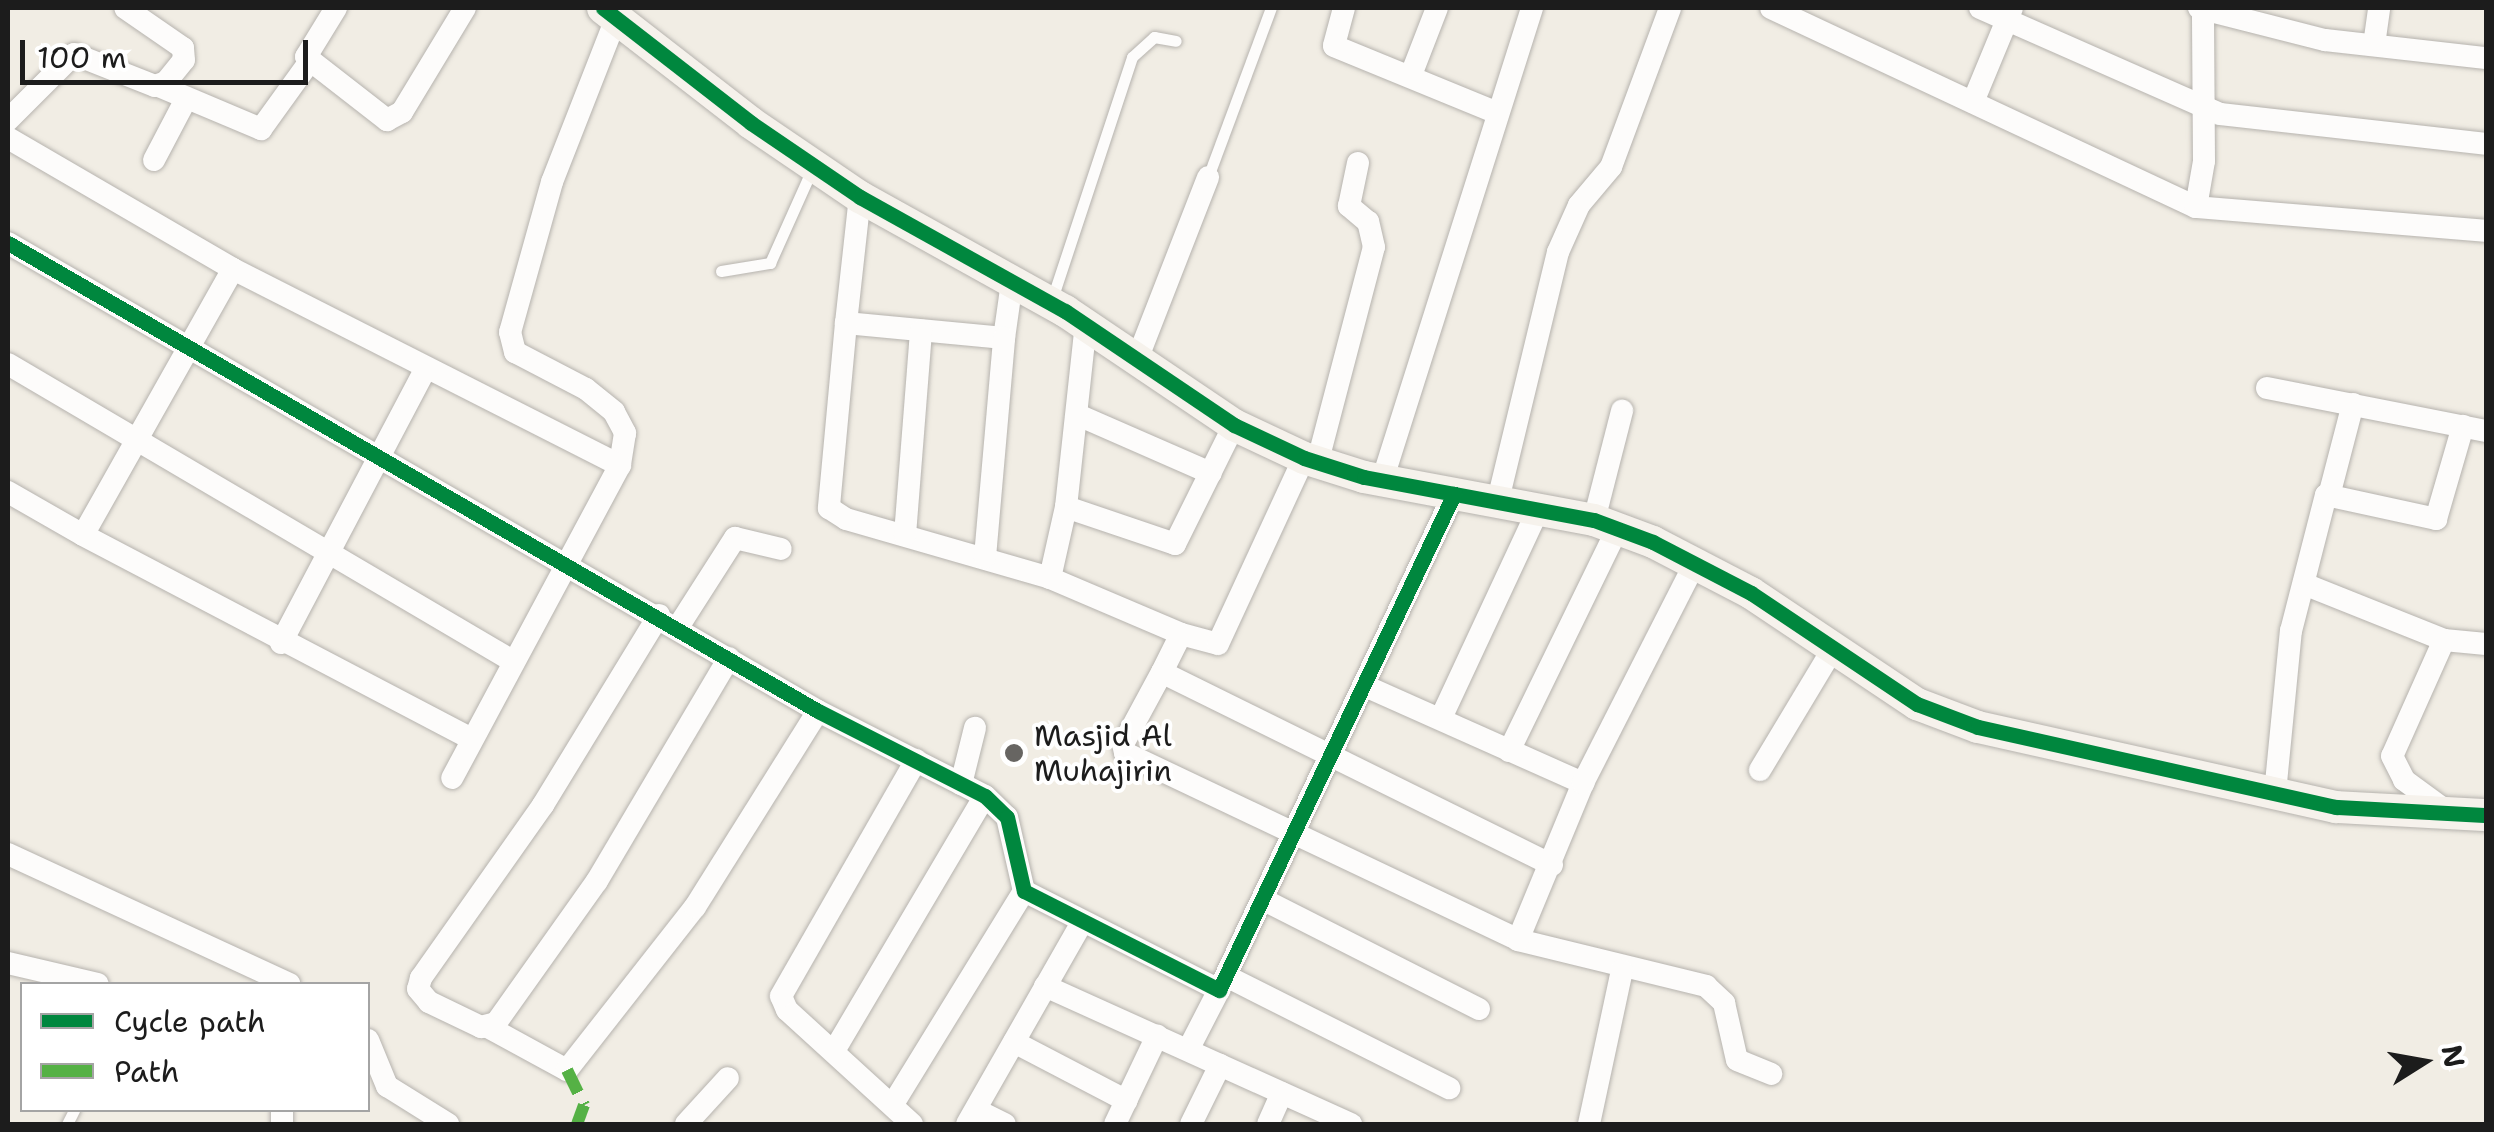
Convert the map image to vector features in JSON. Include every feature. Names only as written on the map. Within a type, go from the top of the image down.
[{"type":"street","points":[[125,8],[182,48],[184,60],[159,86]]},
{"type":"street","points":[[336,8],[306,51],[310,61],[392,120],[465,8]]},
{"type":"street","points":[[1344,8],[1334,46],[1494,112]]},
{"type":"street","points":[[1411,75],[1436,8]]},
{"type":"street","points":[[1382,480],[1494,112],[1532,8]]},
{"type":"street","points":[[1498,500],[1558,252],[1579,204],[1616,157],[1670,8]]},
{"type":"street","points":[[1771,8],[2196,208],[2486,231]]},
{"type":"street","points":[[1980,8],[2010,14],[2203,110],[2486,144]]},
{"type":"street","points":[[2196,208],[2203,110],[2202,8],[2374,45],[2486,58]]},
{"type":"street","points":[[2374,45],[2379,8]]},
{"type":"street","points":[[452,778],[511,660],[568,566],[620,465],[622,422],[586,388],[515,352],[510,332],[552,182],[610,12],[860,197],[1086,324],[1234,425],[1311,461],[1382,480],[1606,524],[1696,561],[1917,704],[1960,721],[2336,807],[2486,815]]},
{"type":"street","points":[[1973,102],[2010,14]]},
{"type":"street","points":[[8,120],[74,54],[261,129],[310,61]]},
{"type":"street","points":[[154,160],[186,98]]},
{"type":"street","points":[[8,138],[233,269],[425,370],[620,465]]},
{"type":"street","points":[[860,197],[829,508],[906,536],[1050,578],[1181,634],[1218,644],[1311,461],[1374,247],[1368,222],[1349,206],[1358,163]]},
{"type":"street","points":[[1138,357],[1208,178]]},
{"type":"street","points":[[8,243],[380,462],[668,621],[818,710],[985,796],[1007,817],[1024,890],[892,1104]]},
{"type":"street","points":[[83,534],[233,269]]},
{"type":"street","points":[[984,557],[1012,282]]},
{"type":"street","points":[[846,323],[1004,338]]},
{"type":"street","points":[[1050,578],[1066,506],[1086,324]]},
{"type":"street","points":[[906,536],[921,330]]},
{"type":"street","points":[[8,364],[511,660]]},
{"type":"street","points":[[282,643],[425,370]]},
{"type":"street","points":[[2267,388],[2486,431]]},
{"type":"street","points":[[2275,793],[2291,631],[2353,404]]},
{"type":"street","points":[[1509,750],[1606,524],[1622,411]]},
{"type":"street","points":[[1078,415],[1211,473]]},
{"type":"street","points":[[1066,506],[1175,544],[1234,425]]},
{"type":"street","points":[[2330,492],[2436,518],[2463,426]]},
{"type":"street","points":[[8,492],[282,643],[472,738]]},
{"type":"street","points":[[1188,1050],[1264,900],[1454,494]]},
{"type":"street","points":[[1441,718],[1539,508]]},
{"type":"street","points":[[780,549],[735,538],[668,621],[418,984],[428,1002],[488,1027],[566,1070],[695,907],[818,710]]},
{"type":"street","points":[[1518,940],[1584,783],[1696,561]]},
{"type":"street","points":[[2304,584],[2444,640],[2486,644]]},
{"type":"street","points":[[1181,634],[1123,744],[1125,753],[1296,830],[1518,940],[1622,970],[1706,986],[1724,1003],[1737,1060],[1772,1074]]},
{"type":"street","points":[[2444,640],[2392,756],[2404,780],[2452,814]]},
{"type":"street","points":[[1760,770],[1832,650]]},
{"type":"street","points":[[488,1027],[586,897],[729,658]]},
{"type":"street","points":[[1162,672],[1552,865]]},
{"type":"street","points":[[1365,686],[1584,783]]},
{"type":"street","points":[[961,784],[975,728]]},
{"type":"street","points":[[912,1124],[787,1010],[781,990],[916,760]]},
{"type":"street","points":[[834,1051],[985,796]]},
{"type":"street","points":[[8,854],[286,982]]},
{"type":"street","points":[[1024,890],[1082,922],[1449,1088]]},
{"type":"street","points":[[1264,900],[1479,1009]]},
{"type":"street","points":[[1005,1124],[972,1117],[1082,922]]},
{"type":"street","points":[[8,964],[89,982]]},
{"type":"street","points":[[1589,1124],[1622,970]]},
{"type":"street","points":[[1045,986],[1351,1124]]},
{"type":"street","points":[[1115,1124],[1157,1036]]},
{"type":"street","points":[[1014,1042],[1126,1100]]},
{"type":"street","points":[[370,1045],[387,1086],[448,1124]]},
{"type":"street","points":[[1191,1124],[1220,1065]]},
{"type":"street","points":[[686,1124],[728,1078]]},
{"type":"street","points":[[1268,1124],[1282,1092]]},
{"type":"lane","points":[[1208,178],[1270,8]]},
{"type":"lane","points":[[1051,303],[1132,57],[1154,37],[1176,41]]},
{"type":"lane","points":[[721,272],[770,262],[814,166]]},
{"type":"marked path","points":[[567,1070],[584,1105],[577,1124]]},
{"type":"cycle path","points":[[603,8],[751,123],[860,197],[1065,311],[1234,425],[1304,458],[1364,477],[1594,520],[1653,542],[1751,593],[1917,704],[1978,727],[2336,807],[2486,815]]},
{"type":"cycle path","points":[[8,243],[818,711],[985,796],[1007,817],[1024,891],[1219,990],[1454,494]]},
{"type":"place","name":"Masjid Al Muhajirin","points":[[1014,753]]}]
